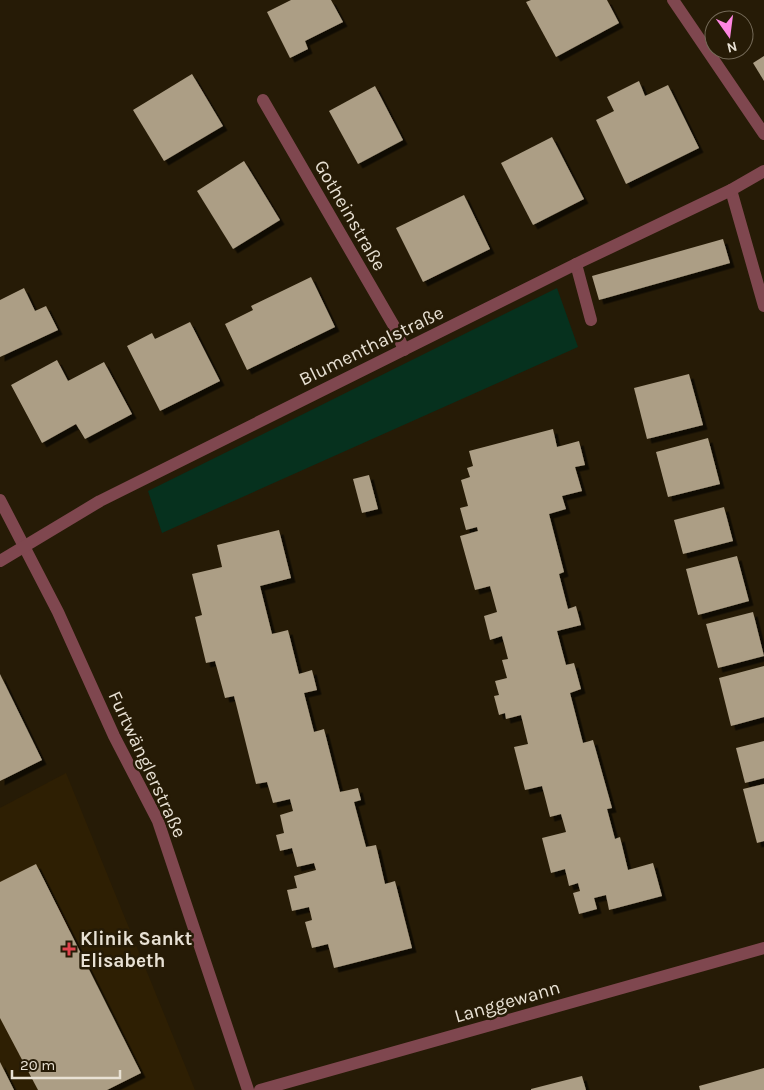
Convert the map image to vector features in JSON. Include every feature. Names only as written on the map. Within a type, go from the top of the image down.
[{"type":"street","points":[[674,0],[764,134]]},
{"type":"street","name":"Gotheinstraße","points":[[263,100],[394,326],[404,350]]},
{"type":"street","name":"Blumenthalstraße","points":[[0,561],[100,501],[576,264],[731,190],[764,170]]},
{"type":"street","points":[[731,190],[764,306]]},
{"type":"street","points":[[576,264],[591,320]]},
{"type":"street","name":"Furtwänglerstraße","points":[[0,500],[58,612],[114,736],[158,821],[248,1090]]},
{"type":"street","name":"Langgewann","points":[[260,1090],[764,948]]},
{"type":"shaded area","name":"Klinik Sankt Elisabeth","points":[[66,773],[195,1090],[0,1090],[0,808]]},
{"type":"green space","points":[[557,288],[578,347],[162,533],[148,491]]},
{"type":"building","points":[[291,0],[331,0],[343,22],[305,41],[308,49],[290,58],[267,12]]},
{"type":"building","points":[[531,0],[607,0],[619,23],[556,57],[526,2]]},
{"type":"building","points":[[764,56],[764,81],[753,63]]},
{"type":"building","points":[[192,74],[223,126],[164,161],[133,110]]},
{"type":"building","points":[[639,81],[645,96],[668,85],[699,148],[626,184],[596,120],[614,111],[607,97]]},
{"type":"building","points":[[375,86],[403,140],[358,164],[329,111]]},
{"type":"building","points":[[552,137],[584,199],[533,225],[501,163]]},
{"type":"building","points":[[244,161],[280,220],[233,249],[197,191]]},
{"type":"building","points":[[464,195],[490,249],[423,282],[396,228]]},
{"type":"building","points":[[723,239],[730,263],[599,300],[592,276]]},
{"type":"building","points":[[311,277],[335,327],[247,370],[225,324],[253,310],[251,306]]},
{"type":"building","points":[[24,288],[35,311],[46,306],[58,330],[0,357],[0,300]]},
{"type":"building","points":[[190,322],[220,381],[160,411],[127,346],[152,333],[155,339]]},
{"type":"building","points":[[57,360],[68,381],[104,362],[132,414],[85,439],[76,424],[42,443],[11,385]]},
{"type":"building","points":[[689,374],[703,425],[647,439],[634,388]]},
{"type":"building","points":[[553,429],[557,447],[579,441],[585,465],[575,467],[582,491],[562,496],[566,509],[549,514],[564,572],[559,574],[568,609],[576,606],[581,625],[557,631],[566,665],[574,663],[581,689],[570,693],[583,743],[593,740],[612,808],[607,809],[615,839],[620,837],[628,870],[653,863],[662,896],[609,910],[606,895],[594,898],[597,909],[579,914],[573,893],[580,891],[578,883],[569,886],[565,869],[551,873],[542,838],[566,832],[561,814],[550,817],[542,786],[525,790],[514,747],[528,744],[521,715],[506,719],[505,713],[499,715],[494,696],[499,695],[495,681],[507,678],[502,660],[508,659],[502,636],[490,640],[484,616],[497,612],[490,586],[475,590],[460,536],[478,531],[477,527],[466,530],[460,508],[468,506],[461,480],[470,477],[467,468],[473,466],[469,451]]},
{"type":"building","points":[[708,438],[720,484],[668,497],[656,452]]},
{"type":"building","points":[[369,475],[378,509],[362,513],[353,479]]},
{"type":"building","points":[[724,507],[733,541],[683,554],[674,520]]},
{"type":"building","points":[[279,530],[291,578],[260,586],[272,634],[288,630],[299,674],[312,670],[317,690],[304,693],[314,732],[324,729],[340,792],[358,788],[361,800],[354,802],[366,847],[376,845],[385,884],[395,881],[412,948],[334,968],[328,944],[312,948],[305,922],[312,920],[309,907],[292,911],[287,890],[297,888],[294,876],[316,870],[314,863],[297,867],[292,848],[280,851],[276,835],[284,833],[280,815],[293,811],[290,799],[273,803],[267,782],[256,784],[234,696],[225,698],[215,661],[206,663],[195,617],[202,615],[192,574],[222,567],[217,545]]},
{"type":"building","points":[[737,556],[749,601],[698,615],[686,569]]},
{"type":"building","points":[[753,612],[764,656],[718,668],[706,624]]},
{"type":"building","points":[[764,666],[764,717],[731,726],[719,678]]},
{"type":"building","points":[[0,674],[42,760],[0,781]]},
{"type":"building","points":[[764,741],[764,778],[745,783],[736,748]]},
{"type":"building","points":[[764,784],[764,841],[757,843],[743,789]]},
{"type":"building","points":[[36,864],[141,1073],[107,1090],[38,1090],[0,1018],[0,882]]},
{"type":"building","points":[[0,1062],[14,1090],[0,1090]]},
{"type":"building","points":[[764,1068],[764,1090],[700,1090],[699,1086]]},
{"type":"building","points":[[582,1076],[586,1090],[531,1090],[531,1089]]},
{"type":"place","name":"Klinik Sankt Elisabeth","points":[[69,949]]}]
